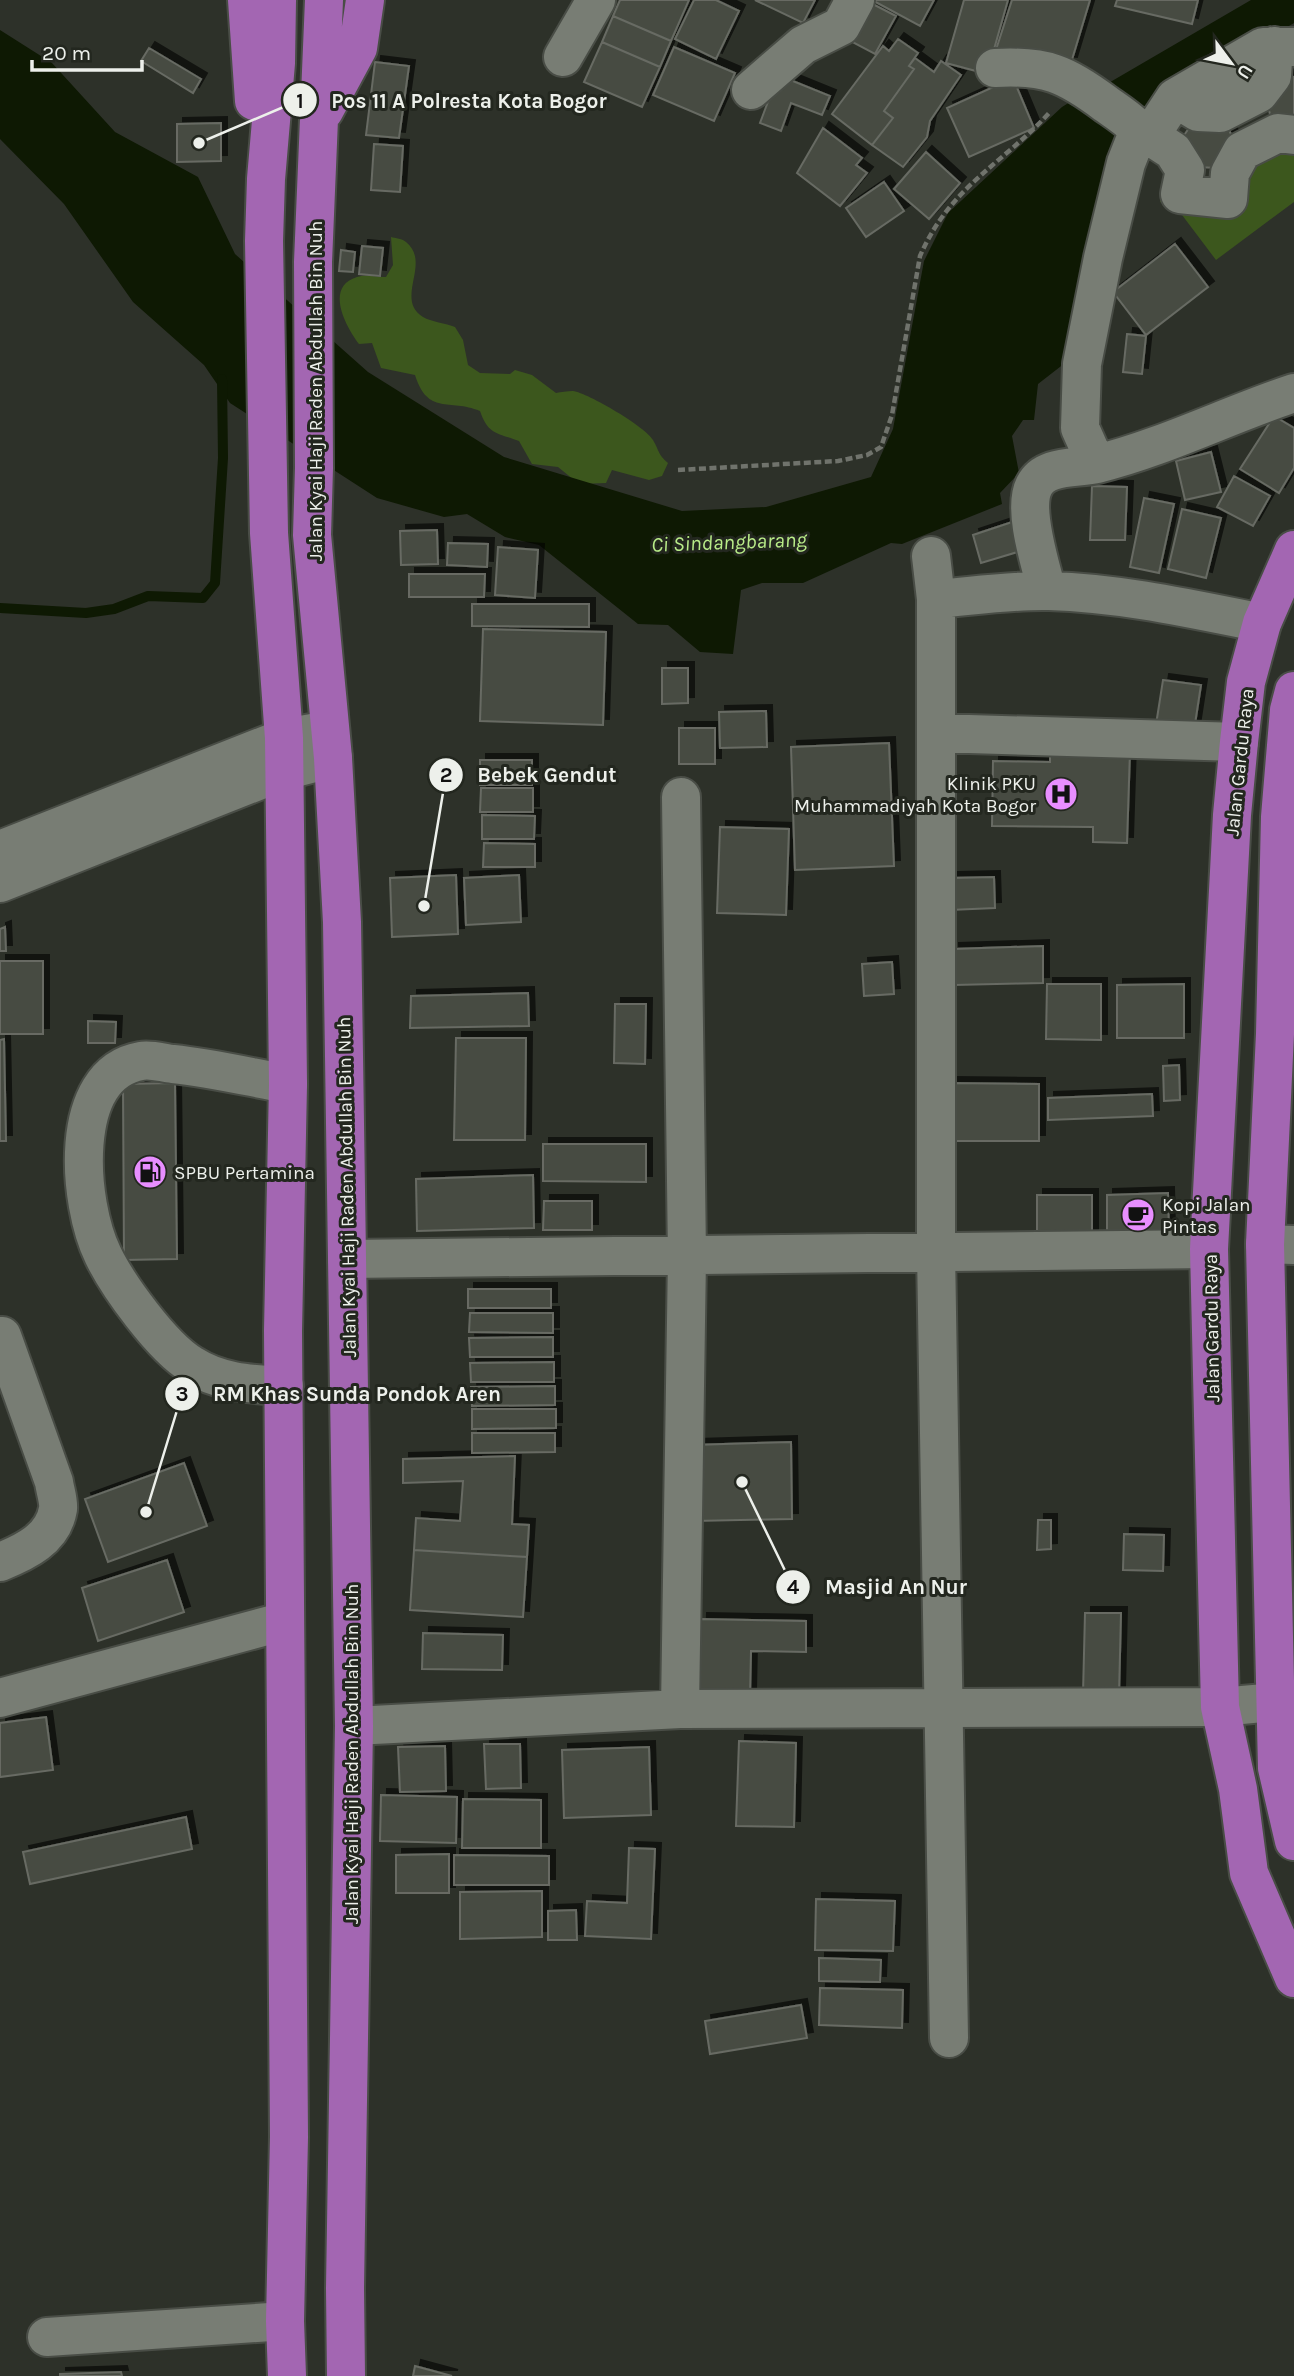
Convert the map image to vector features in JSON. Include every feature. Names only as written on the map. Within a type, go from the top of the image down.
[{"type":"highway","points":[[247,0],[251,80],[267,179]]},
{"type":"highway","points":[[277,0],[276,63],[264,242],[269,533],[284,755],[288,1084],[284,1386],[289,2137],[285,2321],[287,2376]]},
{"type":"highway","name":"Jalan Kyai Haji Raden Abdullah Bin Nuh","points":[[324,0],[313,262],[312,535],[331,744],[342,922],[355,1726],[345,2262],[346,2376]]},
{"type":"highway","points":[[318,122],[358,48],[365,0]]},
{"type":"highway","points":[[269,533],[312,535]]},
{"type":"highway","name":"Jalan Gardu Raya","points":[[1294,550],[1262,623],[1246,682],[1232,815],[1209,1250],[1220,1707],[1238,1789],[1249,1873],[1294,1978]]},
{"type":"highway","points":[[1294,691],[1289,710],[1280,817],[1275,1034],[1280,1244],[1275,1702],[1277,1768],[1294,1841]]},
{"type":"highway","points":[[1232,815],[1280,817]]},
{"type":"street","points":[[563,57],[596,0]]},
{"type":"street","points":[[751,90],[803,45],[841,26],[855,0]]},
{"type":"street","points":[[1096,464],[1080,428],[1082,364],[1103,258],[1126,163],[1140,131],[1175,98],[1263,47],[1284,47],[1268,87],[1220,113],[1209,115],[1175,98]]},
{"type":"street","points":[[995,68],[1019,66],[1046,70],[1080,85],[1140,131],[1173,151],[1185,170],[1180,194],[1228,199],[1230,173],[1242,152],[1278,133],[1294,135]]},
{"type":"street","points":[[1047,591],[1032,523],[1030,499],[1034,487],[1047,473],[1096,464],[1129,454],[1294,393]]},
{"type":"street","points":[[931,556],[936,599],[936,1251],[949,2038]]},
{"type":"street","points":[[936,599],[1047,591],[1091,594],[1262,623]]},
{"type":"street","points":[[936,733],[1239,742]]},
{"type":"street","points":[[0,850],[284,755],[331,744]]},
{"type":"street","points":[[0,883],[284,755]]},
{"type":"street","points":[[680,1709],[687,1257],[681,797]]},
{"type":"street","points":[[284,1386],[232,1382],[191,1365],[168,1344],[125,1291],[102,1254],[91,1221],[84,1182],[89,1116],[96,1095],[120,1068],[143,1060],[193,1066],[288,1084]]},
{"type":"street","points":[[347,1259],[1209,1250]]},
{"type":"street","points":[[0,1562],[34,1546],[52,1528],[58,1507],[54,1482],[1,1334]]},
{"type":"street","points":[[0,1698],[285,1621]]},
{"type":"street","points":[[355,1726],[680,1709],[1220,1707],[1275,1702]]},
{"type":"street","points":[[47,2337],[285,2321]]},
{"type":"path","points":[[678,470],[838,461],[867,455],[881,447],[892,415],[920,256],[930,234],[955,199],[983,170],[1035,128],[1080,85]]},
{"type":"green space","points":[[1294,136],[1294,202],[1216,260],[1176,207],[1160,202],[1173,151],[1180,195],[1231,173]]},
{"type":"green space","points":[[391,237],[405,241],[416,260],[412,291],[415,309],[426,319],[455,327],[463,340],[468,365],[480,373],[510,374],[515,370],[532,375],[556,393],[573,391],[603,404],[629,419],[653,440],[668,463],[662,476],[649,480],[612,470],[606,483],[579,484],[558,467],[532,464],[519,441],[490,429],[480,411],[433,401],[420,388],[415,375],[381,368],[372,343],[359,344],[349,328],[340,298],[347,282],[357,277],[386,277],[393,265]]},
{"type":"water","points":[[1251,0],[1294,0],[1294,23],[1133,119],[1100,88]]},
{"type":"water","name":"Ci Sindangbarang","points":[[0,30],[52,63],[115,132],[198,177],[235,254],[368,372],[504,457],[682,511],[766,507],[871,477],[893,429],[924,261],[948,213],[1062,107],[1083,94],[1133,135],[1065,363],[1038,384],[1034,420],[1023,420],[1012,436],[1019,473],[1000,493],[1002,504],[902,544],[891,543],[803,583],[762,583],[741,590],[733,654],[700,652],[668,625],[638,624],[539,545],[505,537],[467,514],[444,517],[377,498],[230,403],[204,365],[133,302],[64,204],[0,139]]},
{"type":"building","points":[[620,0],[689,0],[671,41],[613,16]]},
{"type":"building","points":[[694,0],[716,0],[739,11],[716,59],[675,39]]},
{"type":"building","points":[[755,0],[815,0],[803,23]]},
{"type":"building","points":[[865,0],[896,16],[875,54],[839,35]]},
{"type":"building","points":[[872,0],[934,0],[920,26]]},
{"type":"building","points":[[964,0],[1008,0],[987,74],[946,63]]},
{"type":"building","points":[[1012,0],[1090,0],[1071,63],[994,56]]},
{"type":"building","points":[[1117,0],[1198,0],[1192,24],[1115,6]]},
{"type":"building","points":[[613,16],[671,41],[660,67],[602,42]]},
{"type":"building","points":[[898,39],[918,53],[909,66],[914,69],[884,111],[893,118],[872,145],[832,114],[883,46],[889,51]]},
{"type":"building","points":[[602,42],[660,67],[642,107],[584,82]]},
{"type":"building","points":[[674,47],[735,73],[714,121],[653,95]]},
{"type":"building","points":[[149,48],[201,79],[193,93],[141,61]]},
{"type":"building","points":[[915,58],[934,72],[941,61],[961,75],[930,121],[927,137],[903,167],[872,145],[893,118],[884,111],[914,69],[909,66]]},
{"type":"building","points":[[375,62],[409,66],[399,138],[366,135]]},
{"type":"building","points":[[778,75],[830,96],[822,115],[791,103],[781,131],[760,123]]},
{"type":"building","points":[[1283,75],[1294,77],[1294,126],[1272,122],[1265,95]]},
{"type":"building","points":[[1013,78],[1034,128],[969,157],[947,108]]},
{"type":"building","points":[[1196,118],[1224,119],[1236,145],[1221,168],[1193,167],[1180,141]]},
{"type":"building","points":[[221,123],[221,161],[177,162],[177,124]]},
{"type":"building","points":[[823,128],[862,158],[856,165],[867,173],[840,206],[797,173]]},
{"type":"building","points":[[374,144],[403,146],[400,192],[371,190]]},
{"type":"building","points":[[926,152],[960,183],[929,219],[894,189]]},
{"type":"building","points":[[884,182],[904,211],[866,237],[846,208]]},
{"type":"building","points":[[1175,244],[1208,287],[1146,335],[1113,292]]},
{"type":"building","points":[[362,246],[383,248],[380,276],[359,274]]},
{"type":"building","points":[[341,250],[355,252],[353,272],[339,271]]},
{"type":"building","points":[[1127,334],[1146,336],[1142,374],[1123,372]]},
{"type":"building","points":[[1274,416],[1294,428],[1294,468],[1279,493],[1240,469]]},
{"type":"building","points":[[1211,452],[1221,492],[1185,500],[1176,461]]},
{"type":"building","points":[[1234,476],[1270,496],[1253,526],[1217,507]]},
{"type":"building","points":[[1092,486],[1127,487],[1125,540],[1090,540]]},
{"type":"building","points":[[1144,498],[1174,504],[1159,573],[1130,567]]},
{"type":"building","points":[[1182,509],[1221,518],[1206,578],[1168,569]]},
{"type":"building","points":[[1012,522],[1021,551],[981,563],[973,535]]},
{"type":"building","points":[[437,530],[438,564],[401,565],[400,531]]},
{"type":"building","points":[[448,543],[488,544],[487,567],[447,565]]},
{"type":"building","points":[[498,547],[538,550],[535,598],[495,595]]},
{"type":"building","points":[[409,574],[485,574],[484,597],[409,597]]},
{"type":"building","points":[[472,604],[589,604],[589,627],[472,626]]},
{"type":"building","points":[[483,629],[606,632],[603,725],[480,721]]},
{"type":"building","points":[[662,668],[688,668],[688,703],[662,704]]},
{"type":"building","points":[[1163,680],[1201,685],[1193,737],[1155,731]]},
{"type":"building","points":[[766,711],[767,747],[720,748],[719,712]]},
{"type":"building","points":[[679,728],[715,728],[715,764],[679,764]]},
{"type":"building","points":[[889,743],[894,866],[795,870],[791,747]]},
{"type":"building","name":"Klinik PKU Muhammadiyah Kota Bogor","points":[[1050,750],[1130,751],[1127,843],[1093,842],[1093,827],[992,826],[993,761],[1050,762]]},
{"type":"building","points":[[480,760],[532,760],[532,785],[480,785]]},
{"type":"building","points":[[481,788],[533,788],[533,812],[480,812]]},
{"type":"building","points":[[482,815],[535,816],[534,839],[482,839]]},
{"type":"building","points":[[720,827],[789,829],[786,915],[717,913]]},
{"type":"building","points":[[484,843],[535,844],[535,867],[483,867]]},
{"type":"building","points":[[456,875],[458,934],[392,937],[390,878]]},
{"type":"building","points":[[519,875],[521,922],[466,925],[464,878]]},
{"type":"building","points":[[994,877],[995,908],[950,910],[950,878]]},
{"type":"building","points":[[5,927],[6,951],[0,951],[0,929]]},
{"type":"building","points":[[1043,946],[1043,983],[954,985],[953,949]]},
{"type":"building","points":[[0,961],[43,961],[43,1034],[0,1034]]},
{"type":"building","points":[[892,962],[894,994],[864,996],[862,964]]},
{"type":"building","points":[[1047,984],[1101,984],[1101,1040],[1046,1039]]},
{"type":"building","points":[[1184,984],[1184,1038],[1117,1038],[1117,985]]},
{"type":"building","points":[[528,993],[529,1026],[410,1028],[411,996]]},
{"type":"building","points":[[615,1004],[646,1004],[645,1064],[614,1063]]},
{"type":"building","points":[[88,1021],[116,1022],[115,1043],[88,1043]]},
{"type":"building","points":[[456,1038],[526,1038],[525,1140],[454,1140]]},
{"type":"building","points":[[4,1039],[6,1141],[0,1141],[0,1040]]},
{"type":"building","points":[[1179,1065],[1180,1100],[1164,1101],[1163,1066]]},
{"type":"building","name":"SPBU Pertamina","points":[[175,1083],[177,1259],[124,1260],[123,1084]]},
{"type":"building","points":[[948,1083],[1039,1084],[1039,1141],[947,1141]]},
{"type":"building","points":[[1152,1094],[1153,1116],[1048,1120],[1048,1098]]},
{"type":"building","points":[[543,1144],[646,1144],[646,1182],[543,1181]]},
{"type":"building","points":[[533,1175],[534,1228],[417,1231],[416,1179]]},
{"type":"building","name":"Kopi Jalan Pintas","points":[[1168,1193],[1169,1234],[1107,1236],[1107,1195]]},
{"type":"building","points":[[1037,1195],[1092,1195],[1092,1236],[1037,1237]]},
{"type":"building","points":[[544,1201],[592,1201],[592,1230],[543,1230]]},
{"type":"building","points":[[468,1289],[551,1289],[551,1308],[468,1308]]},
{"type":"building","points":[[470,1313],[553,1313],[553,1333],[469,1332]]},
{"type":"building","points":[[553,1337],[553,1357],[470,1357],[469,1338]]},
{"type":"building","points":[[554,1362],[554,1382],[471,1382],[470,1363]]},
{"type":"building","points":[[555,1386],[555,1405],[472,1406],[471,1387]]},
{"type":"building","points":[[472,1409],[556,1409],[556,1428],[472,1429]]},
{"type":"building","points":[[472,1433],[555,1433],[555,1452],[472,1453]]},
{"type":"building","points":[[791,1442],[792,1519],[694,1521],[692,1445]]},
{"type":"building","points":[[515,1456],[512,1524],[529,1525],[527,1557],[414,1550],[416,1518],[460,1521],[463,1481],[403,1483],[403,1459]]},
{"type":"building","points":[[184,1463],[207,1526],[108,1562],[85,1499]]},
{"type":"building","points":[[1038,1520],[1051,1520],[1051,1549],[1037,1550]]},
{"type":"building","points":[[1124,1534],[1164,1535],[1163,1571],[1123,1570]]},
{"type":"building","points":[[414,1550],[527,1557],[523,1617],[410,1610]]},
{"type":"building","points":[[167,1560],[184,1612],[98,1641],[82,1588]]},
{"type":"building","points":[[1085,1613],[1121,1613],[1119,1695],[1083,1694]]},
{"type":"building","points":[[701,1619],[806,1621],[806,1652],[751,1651],[750,1697],[698,1696]]},
{"type":"building","points":[[423,1633],[503,1635],[502,1670],[422,1669]]},
{"type":"building","points":[[46,1717],[53,1770],[0,1777],[0,1723]]},
{"type":"building","points":[[739,1741],[796,1743],[794,1827],[736,1826]]},
{"type":"building","points":[[484,1744],[520,1744],[521,1788],[486,1789]]},
{"type":"building","points":[[445,1746],[446,1791],[400,1792],[398,1747]]},
{"type":"building","points":[[649,1747],[651,1815],[564,1818],[562,1750]]},
{"type":"building","points":[[381,1795],[457,1797],[456,1843],[380,1841]]},
{"type":"building","points":[[463,1799],[541,1800],[541,1848],[462,1848]]},
{"type":"building","points":[[186,1817],[192,1849],[30,1884],[23,1852]]},
{"type":"building","points":[[629,1848],[655,1849],[651,1939],[585,1936],[587,1901],[627,1903]]},
{"type":"building","points":[[449,1854],[449,1893],[396,1893],[396,1855]]},
{"type":"building","points":[[454,1855],[549,1856],[549,1885],[454,1885]]},
{"type":"building","points":[[542,1891],[542,1937],[460,1939],[460,1892]]},
{"type":"building","points":[[816,1899],[895,1901],[893,1951],[815,1950]]},
{"type":"building","points":[[576,1910],[577,1940],[548,1940],[548,1911]]},
{"type":"building","points":[[819,1958],[881,1960],[880,1982],[819,1981]]},
{"type":"building","points":[[820,1988],[903,1990],[902,2028],[819,2025]]},
{"type":"building","points":[[801,2005],[807,2038],[710,2054],[705,2021]]},
{"type":"building","points":[[415,2366],[452,2376],[413,2376]]},
{"type":"building","points":[[121,2372],[122,2376],[60,2376],[60,2374]]},
{"type":"waterway","points":[[0,608],[86,613],[114,609],[148,596],[203,598],[215,583],[223,458],[222,379]]},
{"type":"place","name":"Pos 11 A Polresta Kota Bogor","points":[[199,143]]},
{"type":"place","name":"Klinik PKU Muhammadiyah Kota Bogor","points":[[1061,794]]},
{"type":"place","name":"Bebek Gendut","points":[[424,906]]},
{"type":"place","name":"SPBU Pertamina","points":[[150,1172]]},
{"type":"place","name":"Kopi Jalan Pintas","points":[[1138,1215]]},
{"type":"place","name":"Masjid An Nur","points":[[742,1482]]},
{"type":"place","name":"RM Khas Sunda Pondok Aren","points":[[146,1512]]}]
